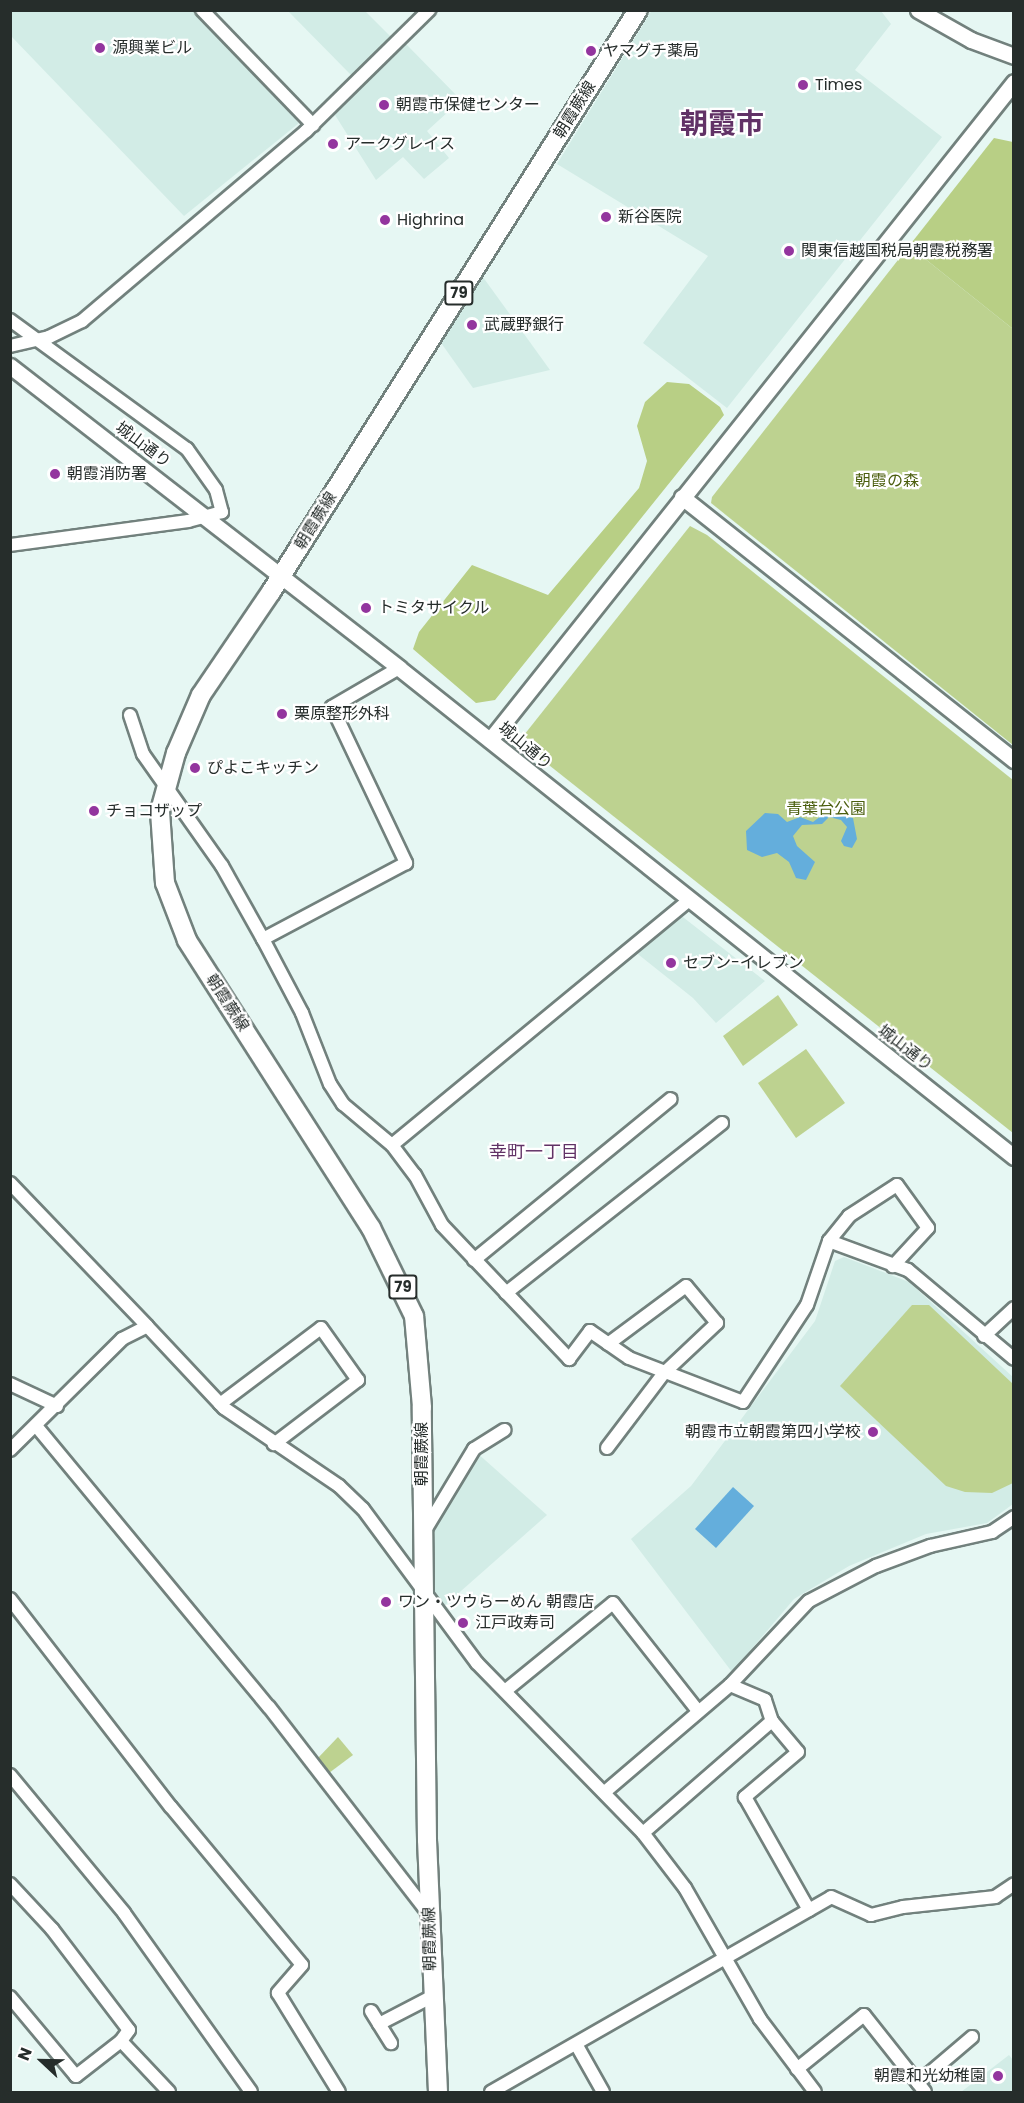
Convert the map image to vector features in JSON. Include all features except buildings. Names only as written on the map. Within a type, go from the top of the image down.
[{"type":"main road","name":"朝霞蕨線","points":[[438,2092],[431,1997],[419,1356],[408,1297],[371,1228],[187,940],[171,902],[161,857],[160,811],[165,785],[201,695],[280,577],[638,10]]},
{"type":"street","points":[[202,10],[313,125]]},
{"type":"street","points":[[10,346],[36,339],[82,321],[313,125],[429,10]]},
{"type":"street","points":[[918,10],[971,40],[1014,56]]},
{"type":"street","points":[[490,740],[1014,82]]},
{"type":"street","points":[[10,320],[187,449],[216,489],[222,512],[207,517],[10,545]]},
{"type":"street","name":"城山通り","points":[[10,366],[399,668],[1014,1157]]},
{"type":"street","points":[[682,497],[1014,760]]},
{"type":"street","points":[[263,939],[406,863],[332,707],[399,668]]},
{"type":"street","points":[[130,715],[143,754],[222,866],[263,939],[302,1013],[330,1084],[343,1104],[392,1145],[415,1175],[442,1225],[569,1359],[590,1331],[608,1344],[664,1373],[743,1402],[807,1305],[830,1241],[849,1216],[897,1185],[928,1228],[893,1266]]},
{"type":"street","points":[[392,1145],[689,900]]},
{"type":"street","points":[[474,1260],[671,1099]]},
{"type":"street","points":[[506,1293],[722,1123]]},
{"type":"street","points":[[10,1183],[220,1404],[274,1444],[339,1486],[363,1509],[477,1663],[606,1791],[643,1833],[685,1888],[723,1959],[760,2019],[815,2092]]},
{"type":"street","points":[[830,1241],[908,1270],[1014,1359]]},
{"type":"street","points":[[608,1344],[686,1286],[717,1323],[664,1373],[608,1448]]},
{"type":"street","points":[[984,1336],[1014,1308]]},
{"type":"street","points":[[10,1450],[37,1427],[122,1339],[147,1326]]},
{"type":"street","points":[[220,1404],[321,1329],[358,1380],[274,1444]]},
{"type":"street","points":[[10,1384],[57,1406]]},
{"type":"street","points":[[37,1427],[269,1707],[429,1914]]},
{"type":"street","points":[[422,1536],[474,1449],[505,1430]]},
{"type":"street","points":[[606,1791],[730,1685],[809,1601],[876,1566],[930,1546],[992,1532],[1014,1517]]},
{"type":"street","points":[[10,1599],[171,1807],[302,1965],[278,1993],[339,2092]]},
{"type":"street","points":[[505,1691],[613,1604],[698,1711]]},
{"type":"street","points":[[730,1685],[765,1700],[772,1721],[798,1752],[745,1797],[809,1910]]},
{"type":"street","points":[[643,1833],[772,1721]]},
{"type":"street","points":[[10,1775],[124,1913],[251,2092]]},
{"type":"street","points":[[10,1884],[52,1929],[129,2030],[121,2040],[76,2076],[10,1997]]},
{"type":"street","points":[[491,2092],[831,1897],[871,1915],[903,1907],[995,1897],[1014,1884]]},
{"type":"street","points":[[379,2024],[431,1997]]},
{"type":"street","points":[[371,2012],[392,2043]]},
{"type":"street","points":[[797,2069],[864,2015],[921,2088],[972,2037]]},
{"type":"street","points":[[121,2040],[169,2092]]},
{"type":"street","points":[[576,2044],[603,2092]]},
{"type":"shaded area","points":[[652,10],[881,11],[891,24],[855,70],[942,137],[727,408],[643,343],[708,256],[557,164]]},
{"type":"shaded area","points":[[10,11],[193,11],[299,123],[184,216],[11,36]]},
{"type":"shaded area","points":[[288,11],[365,11],[391,37],[352,76]]},
{"type":"shaded area","points":[[405,43],[461,100],[427,131],[449,158],[424,179],[403,157],[376,180],[335,115]]},
{"type":"shaded area","points":[[480,273],[550,370],[473,388],[439,340]]},
{"type":"shaded area","points":[[679,914],[765,981],[716,1023],[693,998],[634,951]]},
{"type":"shaded area","name":"朝霞市立朝霞第四小学校","points":[[844,1257],[909,1282],[1013,1377],[1013,1504],[987,1523],[926,1534],[849,1566],[794,1599],[732,1672],[631,1539],[691,1486],[815,1321],[835,1261]]},
{"type":"shaded area","points":[[476,1452],[547,1515],[444,1606],[430,1584],[430,1530]]},
{"type":"shaded area","name":"朝霞和光幼稚園","points":[[1009,2055],[1013,2060],[1013,2092],[961,2092]]},
{"type":"green space","points":[[994,138],[1013,142],[1013,329],[909,246]]},
{"type":"green space","name":"朝霞の森","points":[[909,246],[1013,329],[1013,745],[711,503],[712,497]]},
{"type":"green space","points":[[667,382],[689,384],[720,407],[724,415],[495,700],[476,703],[413,649],[419,632],[472,565],[548,595],[639,488],[647,461],[637,426],[645,402]]},
{"type":"green space","name":"青葉台公園","points":[[690,526],[707,535],[1013,780],[1013,1133],[535,754],[524,735]]},
{"type":"green space","points":[[778,995],[798,1025],[743,1066],[723,1036]]},
{"type":"green space","points":[[806,1049],[845,1103],[796,1138],[758,1083]]},
{"type":"green space","points":[[912,1305],[929,1305],[1013,1384],[1013,1483],[992,1493],[965,1492],[946,1486],[840,1386]]},
{"type":"green space","points":[[338,1737],[353,1755],[329,1773],[317,1759]]},
{"type":"water","points":[[829,810],[853,818],[857,839],[852,848],[844,846],[841,841],[847,827],[841,820],[829,817],[822,824],[802,825],[793,836],[797,846],[815,862],[806,880],[796,878],[789,862],[777,853],[762,857],[747,850],[746,831],[765,813],[778,814],[787,822],[800,817],[813,822]]},
{"type":"water","points":[[733,1487],[754,1506],[716,1548],[695,1529]]},
{"type":"place","name":"源興業ビル","points":[[100,48]]},
{"type":"place","name":"ヤマグチ薬局","points":[[591,51]]},
{"type":"place","name":"Times","points":[[803,85]]},
{"type":"place","name":"朝霞市保健センター","points":[[384,105]]},
{"type":"place","name":"アークグレイス","points":[[333,144]]},
{"type":"place","name":"新谷医院","points":[[606,217]]},
{"type":"place","name":"Highrina","points":[[385,220]]},
{"type":"place","name":"関東信越国税局朝霞税務署","points":[[789,251]]},
{"type":"place","name":"武蔵野銀行","points":[[472,325]]},
{"type":"place","name":"朝霞消防署","points":[[55,474]]},
{"type":"place","name":"トミタサイクル","points":[[366,608]]},
{"type":"place","name":"栗原整形外科","points":[[282,714]]},
{"type":"place","name":"ぴよこキッチン","points":[[195,768]]},
{"type":"place","name":"チョコザップ","points":[[94,811]]},
{"type":"place","name":"セブン-イレブン","points":[[671,963]]},
{"type":"place","name":"朝霞市立朝霞第四小学校","points":[[873,1432]]},
{"type":"place","name":"ワン・ツウらーめん 朝霞店","points":[[386,1602]]},
{"type":"place","name":"江戸政寿司","points":[[463,1623]]},
{"type":"place","name":"朝霞和光幼稚園","points":[[998,2076]]},
{"type":"district","name":"朝霞市","points":[[722,124]]},
{"type":"district","name":"幸町一丁目","points":[[534,1152]]}]
